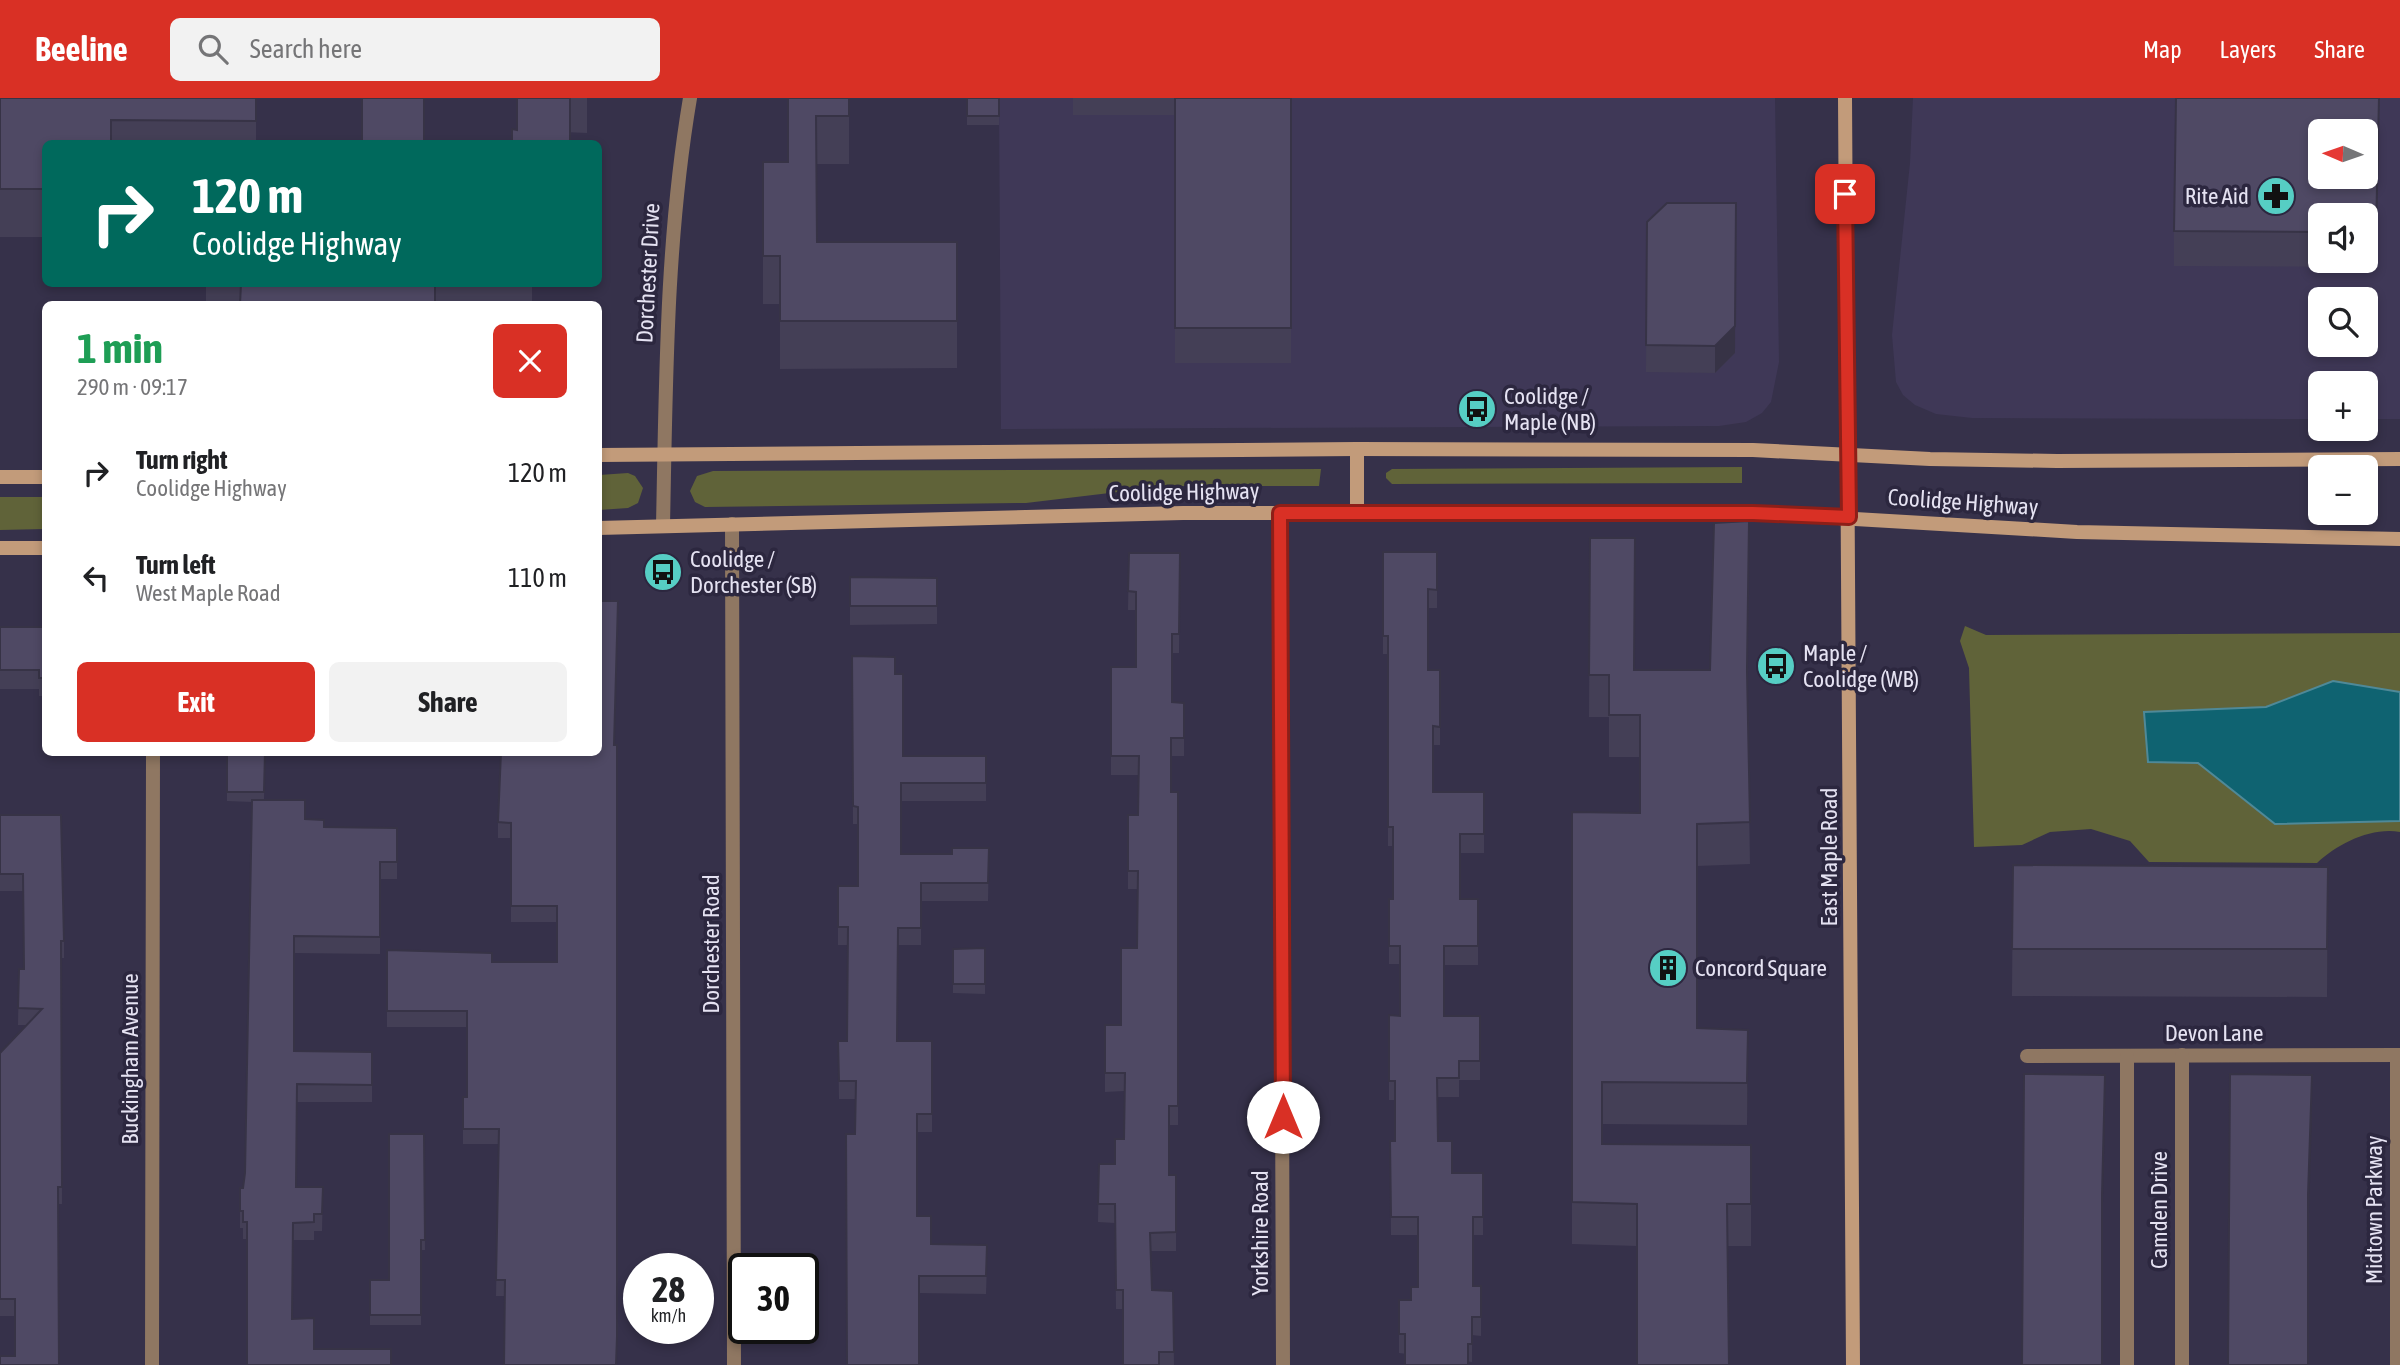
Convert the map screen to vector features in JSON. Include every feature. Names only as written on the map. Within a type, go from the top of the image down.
[{"type":"main road","name":"East Maple Road","points":[[1845,98],[1853,1365]]},
{"type":"main road","name":"Coolidge Highway","points":[[602,455],[1357,449],[1847,453],[1930,459],[2057,461],[2400,459]]},
{"type":"main road","points":[[1357,449],[1357,511]]},
{"type":"main road","points":[[0,477],[42,477]]},
{"type":"main road","name":"Coolidge Highway","points":[[602,528],[1357,511],[1753,513],[2077,532],[2400,538]]},
{"type":"main road","points":[[0,548],[42,548]]},
{"type":"street","name":"Dorchester Drive","points":[[665,453],[666,310],[678,168],[690,98]]},
{"type":"street","points":[[663,525],[665,453]]},
{"type":"street","name":"Yorkshire Road","points":[[1280,513],[1283,1365]]},
{"type":"street","name":"Dorchester Road","points":[[732,524],[734,1365]]},
{"type":"street","name":"Buckingham Avenue","points":[[152,1365],[153,756]]},
{"type":"street","name":"Camden Drive","points":[[2182,1055],[2182,1365]]},
{"type":"street","name":"Devon Lane","points":[[2027,1056],[2398,1055]]},
{"type":"street","name":"Midtown Parkway","points":[[2397,1365],[2398,1055]]},
{"type":"street","name":"Camden Drive","points":[[2127,1056],[2127,1365]]},
{"type":"shaded area","points":[[999,98],[1775,98],[1779,362],[1771,402],[1762,413],[1746,422],[1719,426],[1001,429]]},
{"type":"shaded area","points":[[1913,98],[2400,98],[2400,419],[2378,419],[2378,371],[2308,371],[2308,419],[1972,418],[1936,414],[1915,405],[1903,395],[1896,382],[1892,335],[1910,163]]},
{"type":"shaded area","points":[[1742,467],[1742,483],[1392,484],[1386,478],[1386,473],[1392,469]]},
{"type":"shaded area","points":[[1321,469],[1319,486],[1168,486],[1026,503],[705,507],[695,502],[690,491],[697,476],[713,471]]},
{"type":"shaded area","points":[[628,473],[635,476],[643,488],[638,503],[628,508],[602,510],[602,475]]},
{"type":"shaded area","points":[[0,497],[42,497],[42,529],[0,530]]},
{"type":"shaded area","points":[[1965,626],[1986,635],[2400,633],[2400,832],[2377,832],[2355,838],[2317,863],[2149,862],[2130,841],[2091,829],[2050,832],[2022,845],[1974,847],[1969,668],[1960,641]]},
{"type":"shaded area","points":[[2333,681],[2400,692],[2400,821],[2275,824],[2198,763],[2148,762],[2144,712],[2266,707]]},
{"type":"building","points":[[0,98],[256,98],[256,121],[111,120],[111,140],[42,140],[42,189],[0,189]]},
{"type":"building","points":[[362,98],[424,98],[424,140],[362,140]]},
{"type":"building","points":[[517,98],[570,98],[570,140],[512,140],[512,129],[517,130]]},
{"type":"building","points":[[788,98],[849,98],[849,116],[816,116],[817,242],[957,242],[957,321],[780,321],[780,256],[763,256],[763,162],[788,162]]},
{"type":"building","points":[[967,98],[999,98],[999,116],[967,116]]},
{"type":"building","points":[[1175,98],[1291,98],[1291,328],[1175,328]]},
{"type":"building","name":"Rite Aid","points":[[2176,98],[2379,98],[2378,143],[2378,119],[2308,119],[2308,189],[2377,189],[2377,203],[2308,203],[2308,232],[2174,231]]},
{"type":"building","points":[[1667,203],[1736,203],[1735,326],[1715,346],[1646,345],[1647,222]]},
{"type":"building","points":[[241,287],[435,287],[435,301],[240,301]]},
{"type":"building","points":[[1749,521],[1747,670],[1750,822],[1697,824],[1697,1028],[1748,1030],[1747,1083],[1602,1082],[1602,1144],[1751,1145],[1751,1204],[1727,1204],[1729,1365],[1637,1365],[1637,1204],[1572,1202],[1572,812],[1640,813],[1640,715],[1609,715],[1609,675],[1589,675],[1590,538],[1635,538],[1634,670],[1710,670],[1714,523]]},
{"type":"building","points":[[1383,552],[1437,552],[1437,590],[1428,589],[1428,670],[1440,670],[1440,727],[1433,726],[1433,792],[1484,792],[1484,834],[1460,834],[1460,899],[1478,899],[1478,946],[1444,946],[1444,1016],[1480,1016],[1480,1061],[1459,1061],[1459,1078],[1437,1078],[1438,1141],[1452,1141],[1452,1173],[1483,1173],[1483,1217],[1473,1217],[1473,1286],[1481,1286],[1481,1317],[1472,1317],[1472,1344],[1468,1344],[1468,1365],[1405,1365],[1405,1334],[1399,1334],[1399,1300],[1411,1300],[1411,1287],[1418,1287],[1418,1217],[1391,1217],[1390,1141],[1395,1141],[1395,1081],[1389,1081],[1389,1015],[1400,1016],[1400,946],[1389,946],[1389,899],[1393,899],[1393,827],[1388,827],[1388,636],[1383,636]]},
{"type":"building","points":[[1129,553],[1180,553],[1179,634],[1172,634],[1172,702],[1184,703],[1184,738],[1171,738],[1171,792],[1178,792],[1178,1106],[1169,1106],[1169,1175],[1176,1175],[1176,1232],[1150,1233],[1152,1290],[1173,1291],[1174,1352],[1159,1352],[1159,1365],[1123,1365],[1123,1290],[1116,1290],[1115,1204],[1098,1204],[1099,1164],[1115,1164],[1115,1139],[1124,1139],[1125,1073],[1105,1073],[1105,1025],[1121,1025],[1121,948],[1137,948],[1138,871],[1128,871],[1128,815],[1138,815],[1139,756],[1111,756],[1111,667],[1136,667],[1136,592],[1128,591]]},
{"type":"building","points":[[850,577],[937,578],[937,606],[850,606]]},
{"type":"building","points":[[602,601],[618,601],[614,745],[617,745],[616,1365],[504,1365],[505,1280],[496,1280],[499,1129],[463,1129],[463,1097],[467,1097],[467,1011],[387,1011],[387,950],[492,953],[492,962],[557,962],[557,906],[511,906],[511,823],[498,822],[501,756],[602,756]]},
{"type":"building","points":[[0,627],[42,627],[42,678],[39,678],[39,670],[0,670]]},
{"type":"building","points":[[852,656],[895,657],[895,674],[903,674],[903,756],[986,756],[986,783],[901,783],[901,854],[952,854],[952,848],[989,848],[988,883],[921,883],[921,928],[898,928],[897,1041],[932,1041],[932,1114],[917,1114],[917,1216],[931,1216],[931,1244],[987,1245],[986,1276],[919,1276],[919,1365],[847,1365],[846,1134],[855,1134],[856,1081],[839,1081],[838,1041],[847,1041],[848,927],[838,927],[838,886],[858,886],[858,807],[853,806]]},
{"type":"building","points":[[227,756],[265,756],[264,792],[227,792]]},
{"type":"building","points":[[252,800],[305,800],[305,819],[324,820],[324,827],[397,828],[397,862],[380,862],[380,937],[294,936],[294,1051],[372,1052],[372,1085],[297,1084],[296,1187],[323,1187],[322,1214],[314,1214],[314,1222],[293,1223],[292,1319],[314,1318],[314,1349],[391,1349],[391,1365],[247,1365],[247,1222],[243,1222],[243,1211],[240,1211],[240,1188],[243,1188],[245,1173]]},
{"type":"building","points":[[0,815],[61,815],[64,941],[61,941],[62,1187],[58,1187],[59,1365],[0,1365],[0,1356],[15,1356],[15,1299],[0,1299],[0,1053],[42,1009],[18,1008],[19,969],[24,969],[23,874],[0,874]]},
{"type":"building","points":[[2013,865],[2328,867],[2327,949],[2012,949]]},
{"type":"building","points":[[985,948],[985,984],[953,984],[953,949]]},
{"type":"building","points":[[2024,1074],[2105,1075],[2102,1365],[2022,1365]]},
{"type":"building","points":[[2230,1074],[2312,1075],[2308,1195],[2308,1365],[2228,1365]]},
{"type":"building","points":[[389,1134],[424,1134],[425,1240],[421,1240],[421,1315],[370,1315],[370,1280],[389,1280]]},
{"type":"place","name":"Rite Aid","points":[[2276,196]]},
{"type":"place","name":"Coolidge / Maple (NB)","points":[[1477,409]]},
{"type":"place","name":"Coolidge / Dorchester (SB)","points":[[663,572]]},
{"type":"place","name":"Maple / Coolidge (WB)","points":[[1776,666]]},
{"type":"place","name":"Concord Square","points":[[1668,968]]},
{"type":"route","points":[[1283,1117],[1280,513],[1753,513],[1849,517],[1845,194]]}]
